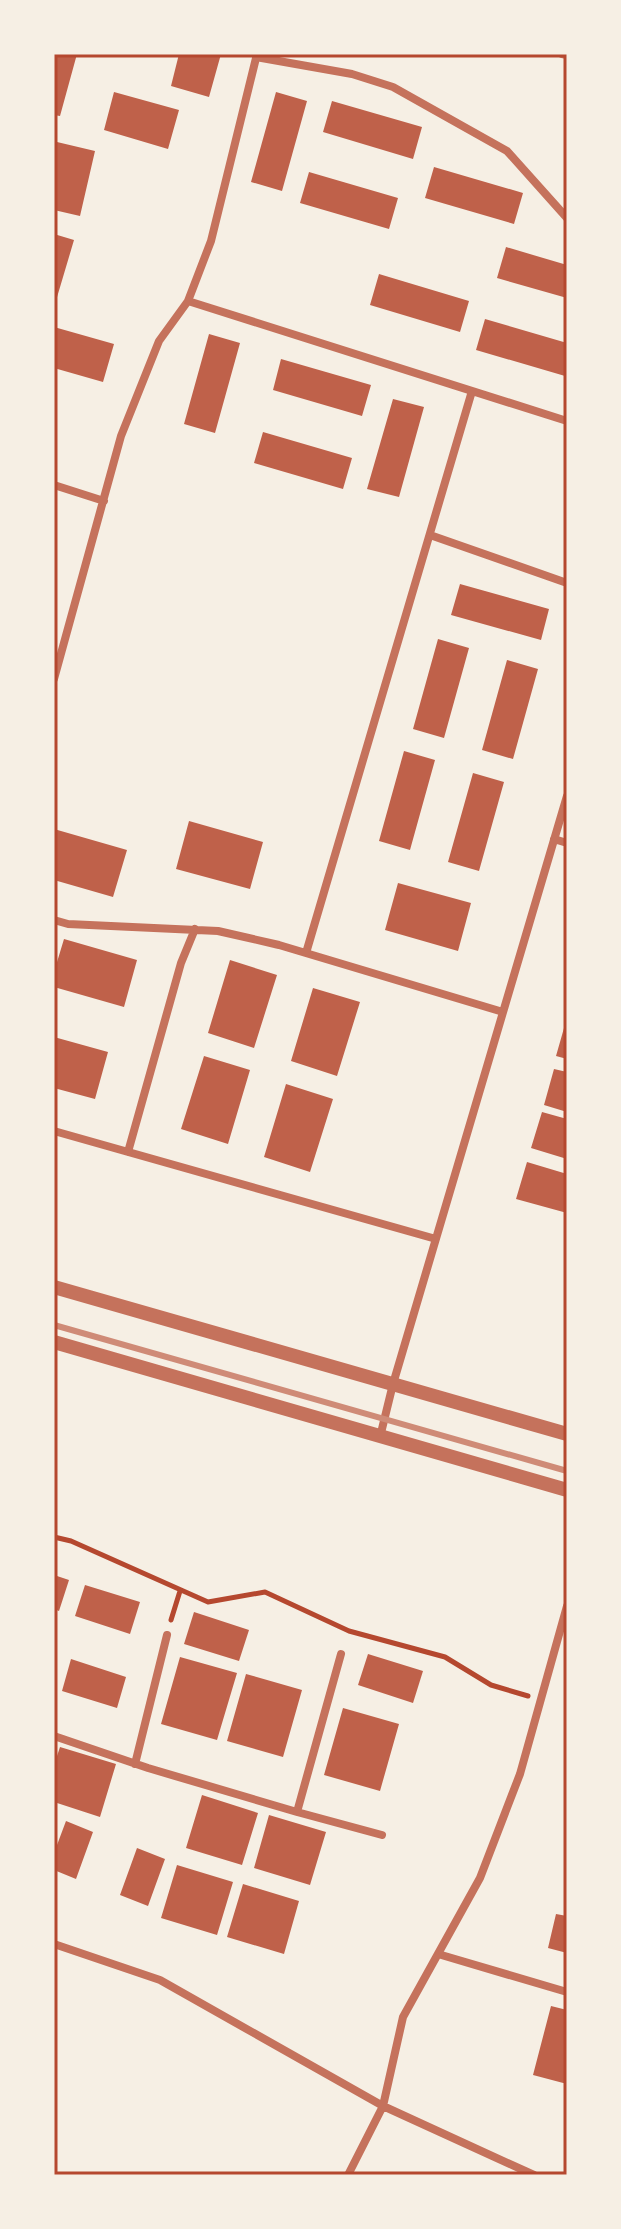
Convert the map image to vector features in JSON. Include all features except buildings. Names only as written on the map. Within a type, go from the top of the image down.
[{"type":"street","points":[[54,679],[121,436],[159,341],[188,301],[211,241],[257,56],[352,74],[393,87],[507,151],[567,218]]},
{"type":"street","points":[[188,301],[567,421]]},
{"type":"street","points":[[306,953],[472,391]]},
{"type":"street","points":[[54,485],[104,501]]},
{"type":"street","points":[[430,535],[567,583]]},
{"type":"street","points":[[380,1437],[567,796]]},
{"type":"street","points":[[554,839],[567,843]]},
{"type":"street","points":[[54,920],[68,924],[218,931],[306,953],[503,1012]]},
{"type":"street","points":[[128,1152],[181,963],[195,929]]},
{"type":"street","points":[[54,1131],[436,1239]]},
{"type":"street","points":[[54,1287],[567,1434]]},
{"type":"street","points":[[54,1342],[567,1490]]},
{"type":"street","points":[[348,2175],[383,2106],[403,2017],[480,1878],[520,1774],[567,1606]]},
{"type":"street","points":[[135,1764],[167,1635]]},
{"type":"street","points":[[297,1812],[341,1654]]},
{"type":"street","points":[[54,1736],[135,1764],[382,1835]]},
{"type":"street","points":[[54,1944],[160,1980],[383,2106],[534,2175]]},
{"type":"street","points":[[438,1954],[567,1992]]},
{"type":"path","points":[[54,1537],[71,1541],[208,1602],[265,1592],[349,1631],[445,1657],[491,1685],[541,1700]]},
{"type":"path","points":[[167,1635],[180,1591]]},
{"type":"railway","points":[[54,1325],[567,1471]]}]
